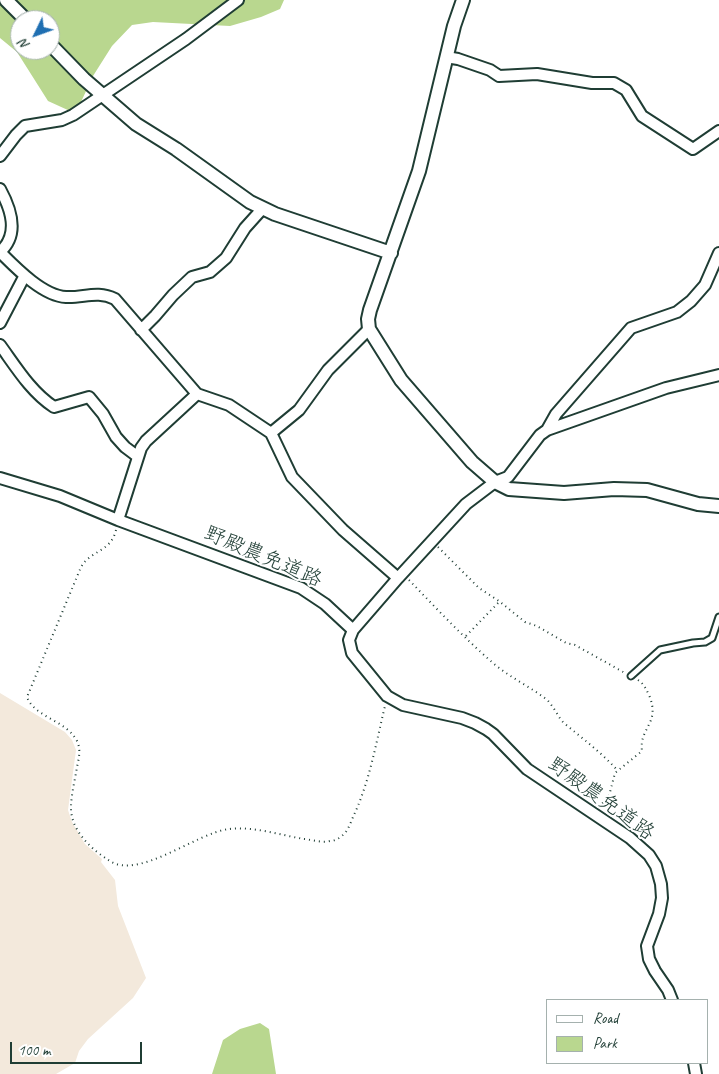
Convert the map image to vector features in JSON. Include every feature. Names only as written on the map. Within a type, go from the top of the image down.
[{"type":"street","points":[[6,0],[16,10]]},
{"type":"street","points":[[0,156],[25,126],[62,120],[73,114],[186,38],[238,0]]},
{"type":"street","points":[[464,0],[454,26],[418,171],[370,310],[368,319],[369,329],[401,380],[472,462],[495,482],[509,489],[564,493],[614,489],[647,490],[698,504],[719,506]]},
{"type":"street","points":[[60,54],[101,94],[136,124],[176,149],[250,202],[274,214],[390,252]]},
{"type":"street","points":[[446,57],[458,58],[490,70],[499,76],[537,74],[592,82],[614,83],[626,90],[642,116],[693,149],[719,131]]},
{"type":"street","points":[[0,189],[12,216],[12,228],[8,242],[0,252],[24,277],[63,297],[100,294],[110,297],[125,309],[140,330],[197,394],[229,406],[272,433],[292,477],[343,530],[400,575]]},
{"type":"street","points":[[140,330],[155,316],[173,294],[192,277],[210,272],[226,258],[245,228],[262,208]]},
{"type":"street","points":[[547,430],[556,414],[631,328],[676,312],[692,301],[706,285],[719,254]]},
{"type":"street","points":[[0,324],[24,277]]},
{"type":"street","points":[[272,433],[299,410],[328,370],[369,329]]},
{"type":"street","points":[[0,345],[21,375],[44,400],[54,407],[89,397],[104,414],[116,437],[137,456]]},
{"type":"street","points":[[353,630],[400,575],[466,504],[495,482],[508,478],[540,435],[547,430],[666,388],[719,375]]},
{"type":"street","points":[[118,520],[137,456],[146,441],[197,394]]},
{"type":"street","name":"野殿農免道路","points":[[0,478],[60,496],[118,520],[301,588],[325,604],[353,630],[349,640],[352,653],[387,696],[403,705],[462,718],[486,729],[527,769],[630,838],[643,849],[656,866],[661,884],[662,898],[659,914],[646,946],[649,959],[672,999]]},
{"type":"lane","points":[[631,676],[660,650],[705,642],[712,638],[719,617]]},
{"type":"path","points":[[118,520],[111,542],[90,557],[81,567],[27,697],[35,708],[67,729],[78,743],[79,755],[71,809],[74,822],[87,843],[111,862],[120,867],[143,863],[218,831],[232,829],[250,829],[322,842],[337,839],[349,827],[362,798],[387,696]]},
{"type":"path","points":[[432,541],[479,588],[525,622],[537,626],[566,643],[575,645],[631,676],[645,686],[653,704],[654,713],[651,724],[641,743],[642,751],[616,773],[609,796],[601,805],[602,811]]},
{"type":"path","points":[[400,575],[503,671],[546,699],[555,708],[562,721],[604,755],[619,772]]},
{"type":"path","points":[[466,636],[499,601]]},
{"type":"shaded area","points":[[0,693],[65,732],[72,740],[76,750],[68,810],[72,822],[85,844],[102,859],[101,862],[115,880],[118,906],[146,978],[133,998],[88,1039],[79,1051],[75,1063],[56,1074],[0,1074]]},
{"type":"green space","points":[[0,0],[284,0],[280,9],[230,26],[153,22],[132,25],[112,46],[93,76],[81,102],[70,111],[48,101],[22,60],[60,60],[60,10],[10,10],[10,46],[0,38]]},
{"type":"green space","points":[[260,1023],[269,1029],[276,1074],[212,1074],[223,1040],[240,1029]]}]
